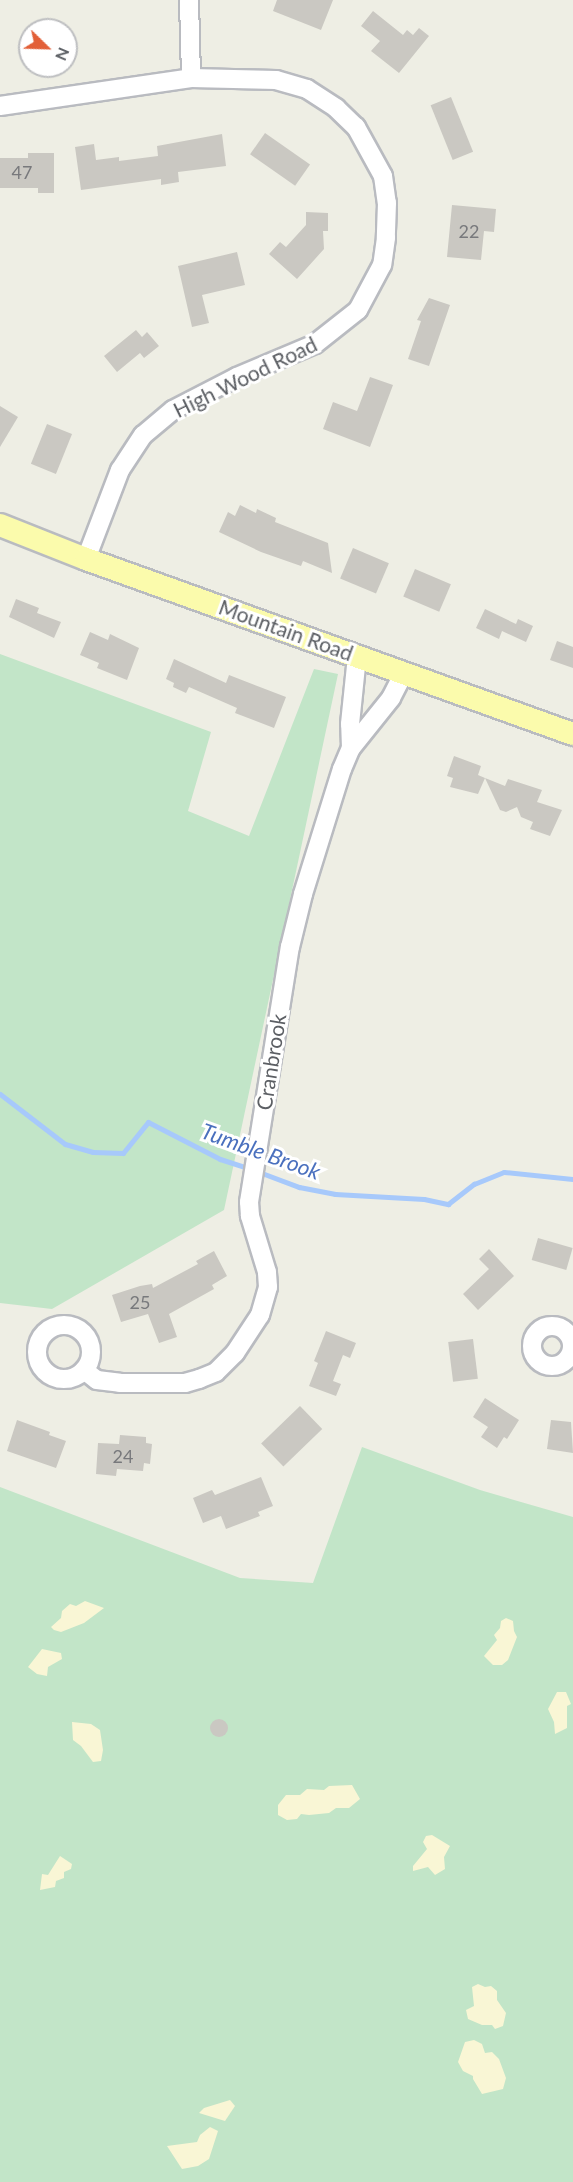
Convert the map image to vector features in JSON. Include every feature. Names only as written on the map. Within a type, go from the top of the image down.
[{"type":"main road","name":"Mountain Road","points":[[0,525],[86,559],[573,734]]},
{"type":"street","points":[[189,0],[191,78]]},
{"type":"street","name":"High Wood Road","points":[[0,106],[191,78],[276,80],[307,89],[336,108],[356,127],[383,176],[386,226],[382,265],[358,310],[315,345],[237,377],[173,410],[143,435],[120,470],[86,559]]},
{"type":"street","name":"Cranbrook","points":[[351,748],[350,724],[357,656]]},
{"type":"street","name":"Cranbrook","points":[[84,1370],[97,1380],[120,1383],[185,1383],[216,1372],[235,1353],[260,1315],[268,1287],[264,1260],[250,1216],[251,1188],[290,947],[303,894],[342,768],[351,748],[391,698],[404,673]]},
{"type":"green space","points":[[0,654],[211,732],[188,811],[249,836],[314,669],[338,674],[224,1210],[52,1309],[0,1303]]},
{"type":"green space","points":[[362,1447],[480,1490],[573,1517],[573,2182],[0,2182],[0,1487],[240,1578],[313,1583]]},
{"type":"sand","points":[[85,1601],[104,1608],[84,1623],[61,1632],[51,1627],[61,1618],[62,1611],[70,1604],[76,1606]]},
{"type":"sand","points":[[506,1618],[513,1621],[517,1637],[508,1660],[502,1665],[493,1665],[484,1656],[497,1640],[494,1635],[500,1628],[501,1621]]},
{"type":"sand","points":[[42,1649],[61,1653],[62,1659],[48,1667],[47,1676],[37,1674],[28,1667]]},
{"type":"sand","points":[[557,1692],[566,1692],[571,1704],[567,1706],[567,1728],[555,1734],[554,1722],[548,1709]]},
{"type":"sand","points":[[72,1722],[91,1724],[100,1730],[103,1750],[101,1761],[93,1762],[81,1746],[73,1740]]},
{"type":"sand","points":[[352,1785],[360,1799],[349,1808],[336,1808],[329,1813],[301,1814],[297,1819],[287,1820],[278,1815],[278,1805],[286,1795],[300,1795],[307,1789],[324,1790],[329,1786]]},
{"type":"sand","points":[[432,1835],[450,1846],[444,1857],[445,1869],[435,1875],[428,1867],[413,1871],[413,1866],[427,1849],[423,1842],[426,1836]]},
{"type":"sand","points":[[60,1856],[72,1864],[71,1869],[64,1872],[64,1878],[56,1881],[55,1887],[40,1890],[42,1874],[48,1875]]},
{"type":"sand","points":[[478,1984],[485,1987],[491,1986],[497,1991],[497,2000],[506,2013],[503,2026],[495,2029],[492,2025],[482,2025],[468,2019],[466,2010],[474,2006],[472,1987]]},
{"type":"sand","points":[[474,2040],[482,2044],[485,2053],[492,2052],[499,2059],[506,2078],[503,2089],[482,2094],[473,2076],[463,2071],[458,2062],[465,2042]]},
{"type":"sand","points":[[230,2100],[235,2106],[225,2121],[199,2113],[204,2108]]},
{"type":"sand","points":[[210,2127],[218,2131],[209,2159],[198,2166],[182,2169],[167,2146],[197,2142],[200,2135]]},
{"type":"building","points":[[277,0],[333,0],[321,30],[273,11]]},
{"type":"building","points":[[373,11],[403,35],[407,30],[413,35],[419,28],[429,36],[399,73],[371,51],[380,41],[361,26]]},
{"type":"building","points":[[451,97],[473,152],[453,160],[431,105]]},
{"type":"building","points":[[265,133],[310,165],[295,186],[250,154]]},
{"type":"building","points":[[222,134],[226,166],[178,172],[179,182],[161,185],[161,179],[81,190],[75,147],[94,144],[96,160],[119,157],[119,161],[158,156],[157,146]]},
{"type":"building","points":[[28,153],[54,153],[54,193],[38,193],[38,188],[0,188],[0,158],[28,158]]},
{"type":"building","points":[[452,205],[496,209],[494,232],[484,231],[481,260],[447,257]]},
{"type":"building","points":[[306,212],[328,213],[328,231],[323,231],[324,249],[297,279],[269,254],[280,242],[286,247],[306,225]]},
{"type":"building","points":[[237,252],[245,285],[202,295],[209,323],[192,327],[178,266]]},
{"type":"building","points":[[429,298],[450,305],[429,366],[408,359],[421,321],[417,320]]},
{"type":"building","points":[[136,330],[142,337],[147,332],[159,346],[144,358],[140,353],[117,372],[104,356]]},
{"type":"building","points":[[370,377],[393,385],[370,447],[323,429],[333,402],[357,411]]},
{"type":"building","points":[[0,406],[18,417],[0,447]]},
{"type":"building","points":[[47,424],[72,434],[56,474],[31,464]]},
{"type":"building","points":[[240,505],[256,513],[257,509],[276,518],[275,522],[328,543],[332,573],[303,561],[301,566],[261,552],[219,532],[228,512],[235,516]]},
{"type":"building","points":[[353,548],[389,563],[376,594],[340,578]]},
{"type":"building","points":[[415,569],[451,584],[439,612],[403,597]]},
{"type":"building","points":[[16,599],[39,608],[37,613],[61,622],[54,638],[9,617]]},
{"type":"building","points":[[485,609],[516,624],[518,619],[533,626],[526,642],[502,631],[499,639],[476,628]]},
{"type":"building","points":[[90,632],[108,640],[110,634],[139,648],[127,680],[97,668],[99,663],[80,655]]},
{"type":"building","points":[[557,641],[573,647],[573,668],[550,660]]},
{"type":"building","points":[[174,659],[226,683],[229,675],[286,697],[274,728],[235,713],[237,708],[189,687],[186,693],[173,687],[174,683],[166,679]]},
{"type":"building","points":[[454,756],[481,766],[478,775],[485,778],[478,794],[450,787],[453,778],[447,776]]},
{"type":"building","points":[[485,778],[505,786],[508,779],[542,790],[537,802],[562,810],[550,836],[530,829],[533,822],[521,817],[517,807],[506,812],[500,810]]},
{"type":"building","points":[[538,1238],[573,1248],[566,1270],[532,1260]]},
{"type":"building","points":[[489,1249],[514,1276],[478,1310],[463,1294],[489,1269],[479,1259]]},
{"type":"building","points":[[214,1251],[227,1276],[212,1285],[214,1289],[169,1314],[177,1337],[159,1343],[148,1314],[121,1322],[112,1295],[140,1286],[152,1284],[153,1288],[198,1264],[196,1261]]},
{"type":"building","points":[[326,1331],[356,1343],[350,1358],[343,1355],[333,1381],[341,1384],[336,1396],[309,1386],[318,1363],[314,1361]]},
{"type":"building","points":[[473,1339],[478,1379],[453,1382],[448,1342]]},
{"type":"building","points":[[485,1398],[519,1420],[507,1439],[504,1437],[497,1448],[481,1437],[488,1427],[473,1417]]},
{"type":"building","points":[[300,1406],[322,1429],[283,1467],[261,1444]]},
{"type":"building","points":[[17,1420],[50,1432],[49,1435],[66,1441],[56,1468],[7,1451]]},
{"type":"building","points":[[551,1420],[571,1422],[573,1453],[547,1449]]},
{"type":"building","points":[[120,1435],[146,1437],[146,1443],[152,1444],[150,1464],[144,1463],[143,1471],[117,1469],[116,1476],[96,1474],[98,1443],[119,1444]]},
{"type":"building","points":[[261,1477],[273,1506],[258,1512],[260,1516],[226,1529],[221,1516],[203,1523],[193,1498],[212,1490],[215,1495]]},
{"type":"building","points":[[219,1719],[225,1722],[228,1728],[225,1734],[219,1737],[213,1734],[210,1728],[213,1722]]},
{"type":"waterway","name":"Tumble Brook","points":[[0,1094],[65,1144],[93,1152],[123,1153],[148,1122],[220,1159],[250,1169]]},
{"type":"waterway","name":"Tumble Brook","points":[[259,1172],[299,1187],[335,1194],[424,1199],[448,1204],[474,1184],[504,1172],[573,1179]]}]
